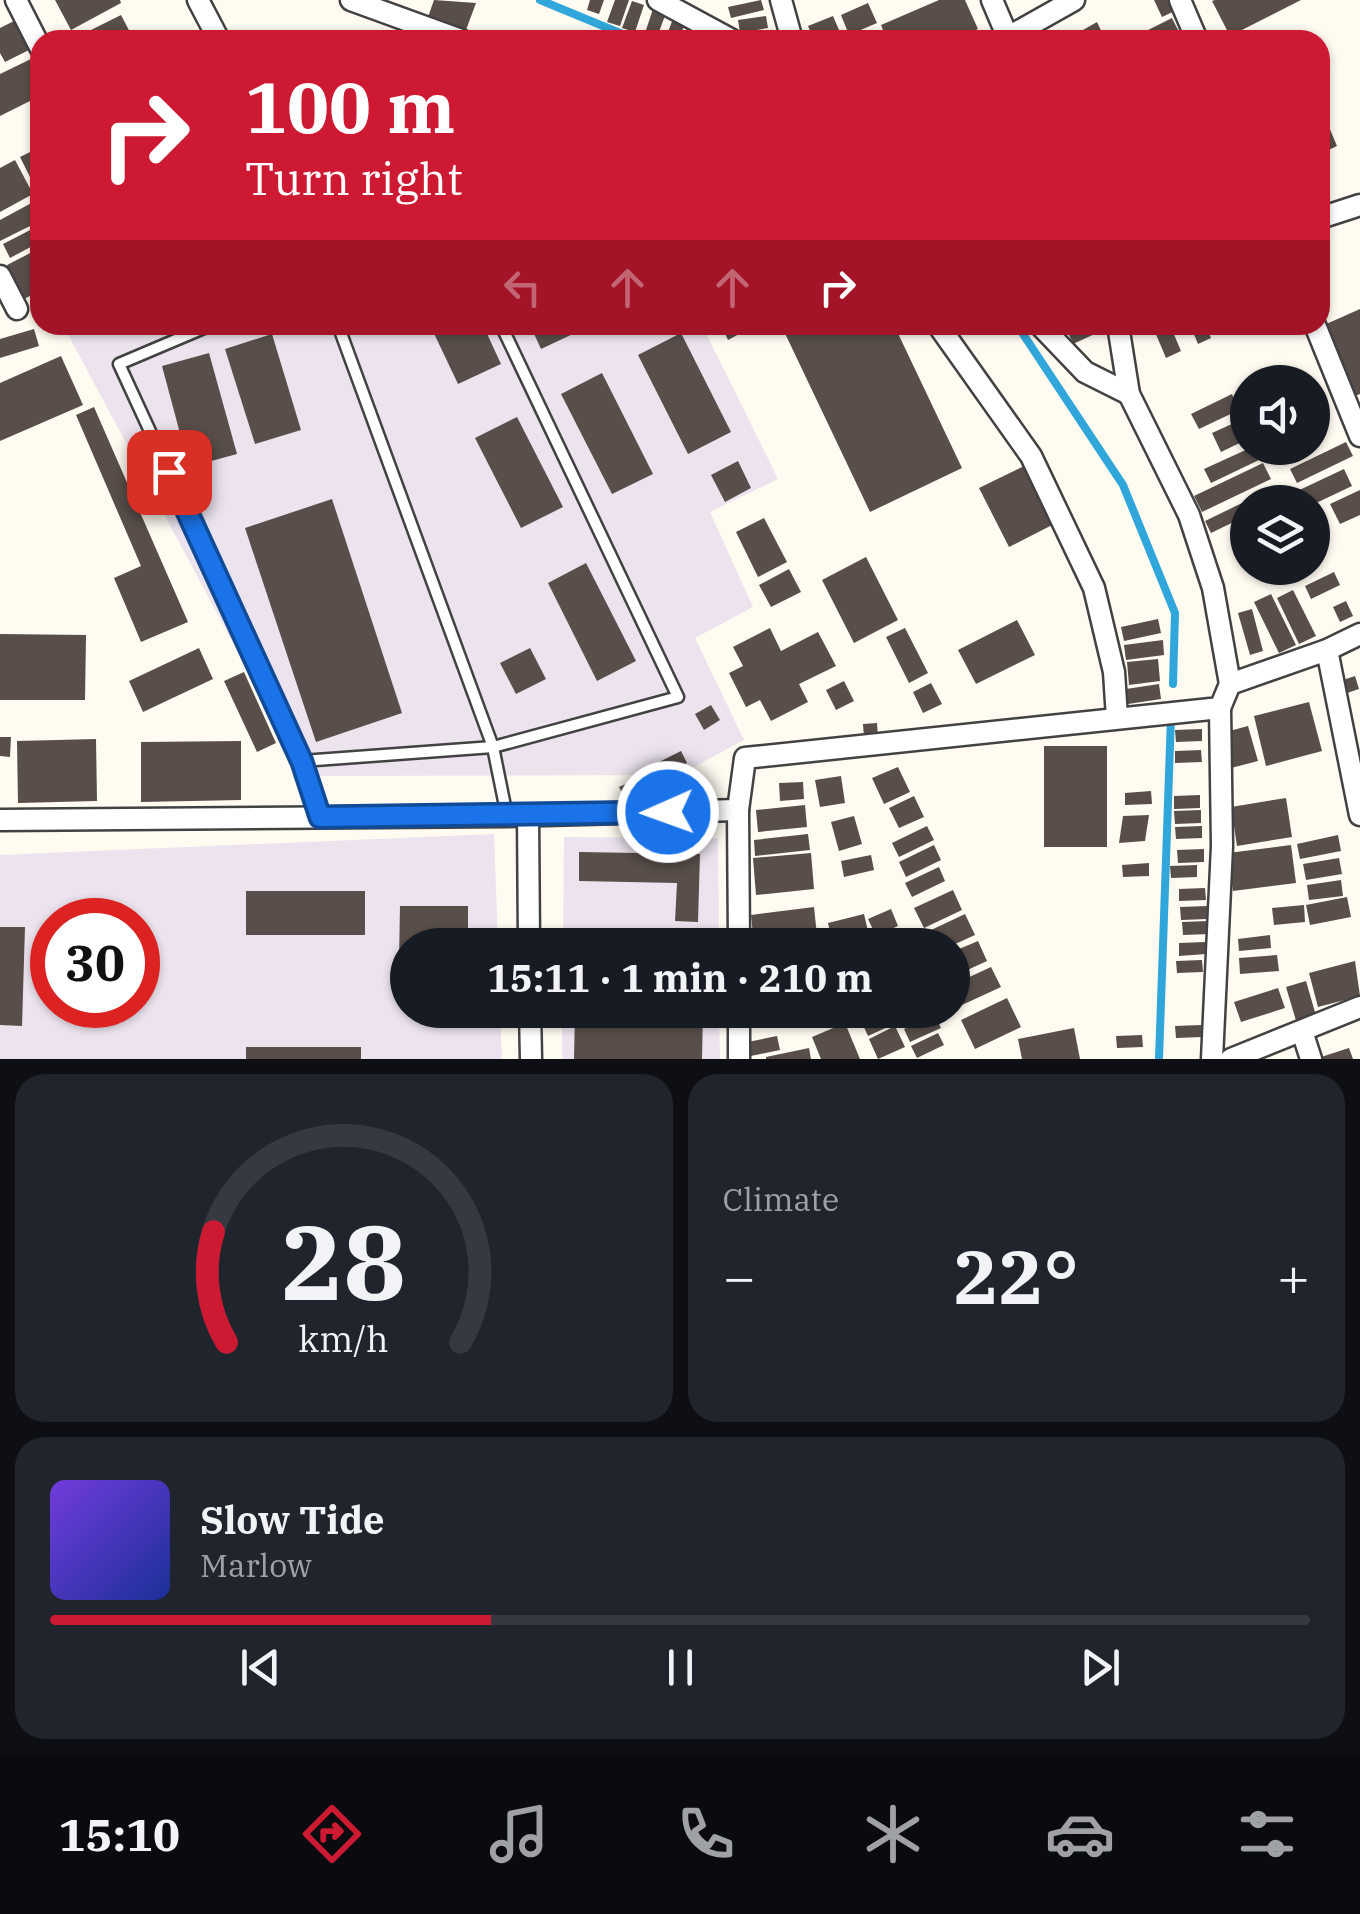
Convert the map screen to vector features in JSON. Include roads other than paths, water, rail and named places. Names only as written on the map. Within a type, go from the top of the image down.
[{"type":"street","points":[[16,0],[31,30]]},
{"type":"street","points":[[198,0],[214,30]]},
{"type":"street","points":[[352,0],[434,30]]},
{"type":"street","points":[[658,0],[714,30]]},
{"type":"street","points":[[781,0],[789,30]]},
{"type":"street","points":[[992,0],[1004,30]]},
{"type":"street","points":[[1022,30],[1074,0]]},
{"type":"street","points":[[1180,0],[1193,30]]},
{"type":"street","points":[[1330,215],[1360,205]]},
{"type":"street","points":[[0,276],[17,309]]},
{"type":"street","points":[[945,335],[1031,456],[1094,588],[1114,672],[1117,718]]},
{"type":"street","points":[[1050,335],[1085,372],[1129,394]]},
{"type":"street","points":[[1120,335],[1129,394],[1189,515],[1213,588],[1230,684],[1220,708],[1222,846],[1212,1059]]},
{"type":"street","points":[[1318,335],[1358,426]]},
{"type":"street","points":[[1230,684],[1327,650],[1360,634]]},
{"type":"street","points":[[1327,650],[1360,815]]},
{"type":"street","points":[[738,928],[738,810],[745,758],[1220,708]]},
{"type":"street","points":[[0,820],[517,816],[738,810]]},
{"type":"street","points":[[517,816],[527,928]]},
{"type":"street","points":[[1231,1059],[1360,1007]]},
{"type":"street","points":[[530,1028],[530,1059]]},
{"type":"street","points":[[739,1028],[739,1059]]},
{"type":"street","points":[[1302,1030],[1311,1059]]},
{"type":"lane","points":[[187,335],[119,364],[302,762],[320,817]]},
{"type":"lane","points":[[342,335],[517,816]]},
{"type":"lane","points":[[302,762],[493,747],[678,697],[505,335]]},
{"type":"waterway","points":[[540,0],[613,30]]},
{"type":"waterway","points":[[1024,335],[1123,485],[1175,613],[1173,684]]},
{"type":"waterway","points":[[1159,1059],[1171,717]]}]
